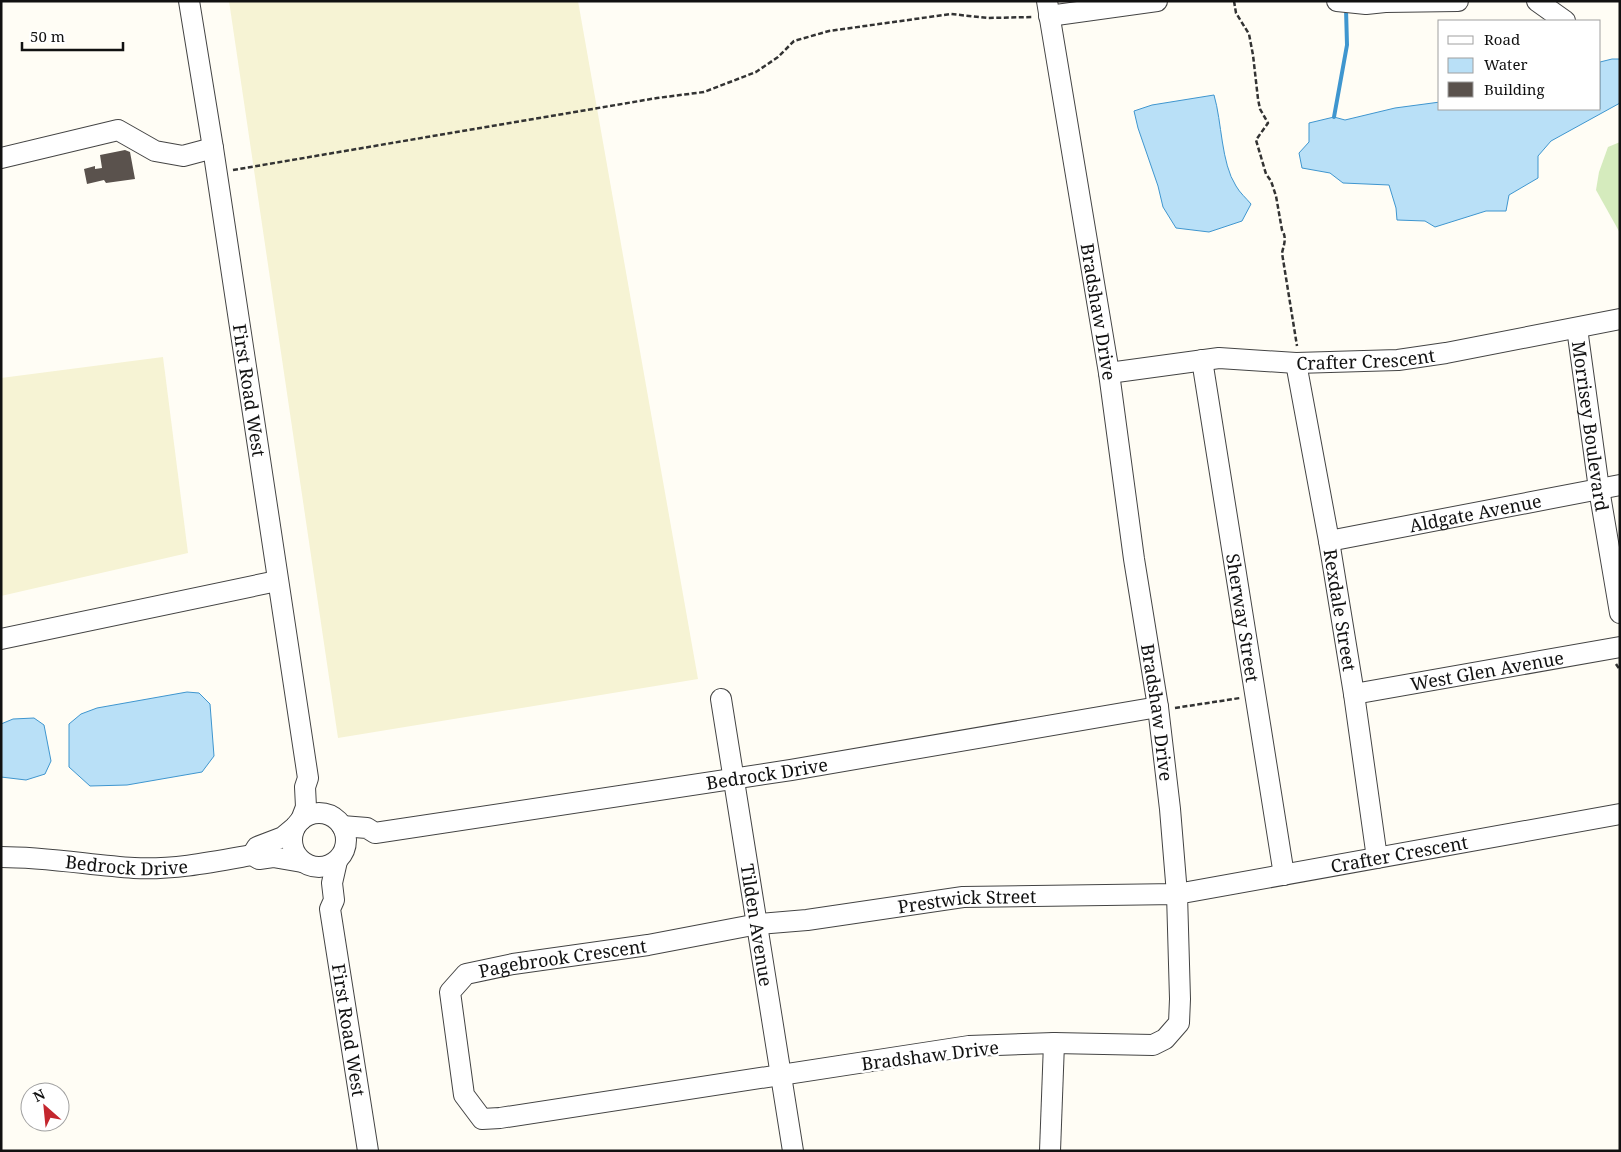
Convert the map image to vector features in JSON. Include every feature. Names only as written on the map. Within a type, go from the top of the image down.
[{"type":"street","name":"First Road West","points":[[188,1],[217,173],[308,778],[305,787],[306,808],[292,836],[292,846],[296,854],[315,876],[323,901],[330,909],[368,1151]]},
{"type":"street","points":[[1048,9],[1157,1]]},
{"type":"street","points":[[1337,1],[1366,4],[1458,1]]},
{"type":"street","points":[[1537,1],[1564,20]]},
{"type":"street","name":"Bradshaw Drive","points":[[782,1076],[969,1046],[1054,1043],[1153,1045],[1165,1039],[1178,1022],[1180,999],[1177,894],[1170,809],[1166,708],[1134,559],[1109,373],[1048,9]]},
{"type":"street","points":[[1,158],[118,130],[156,151],[183,156],[213,148]]},
{"type":"street","name":"Crafter Crescent","points":[[1109,373],[1219,358],[1297,354],[1398,360],[1446,353],[1620,319]]},
{"type":"street","name":"Morrisey Boulevard","points":[[1577,328],[1598,489],[1620,612]]},
{"type":"street","name":"Rexdale Street","points":[[1297,354],[1354,694],[1377,858]]},
{"type":"street","name":"Sherway Street","points":[[1202,360],[1284,875]]},
{"type":"street","name":"Aldgate Avenue","points":[[1329,541],[1620,485]]},
{"type":"street","points":[[1,639],[277,581]]},
{"type":"street","name":"West Glen Avenue","points":[[1354,694],[1620,647]]},
{"type":"street","name":"Tilden Avenue","points":[[721,699],[793,1151]]},
{"type":"street","name":"Bedrock Drive","points":[[340,857],[360,843],[368,841],[375,833],[733,779],[1166,708]]},
{"type":"street","name":"First Road West","points":[[308,778],[315,784],[323,805],[346,835],[346,845],[333,877],[334,900],[330,909]]},
{"type":"street","points":[[298,824],[309,815],[318,814],[335,821]]},
{"type":"street","name":"Crafter Crescent","points":[[1177,894],[1620,814]]},
{"type":"street","name":"Bedrock Drive","points":[[335,821],[367,828],[375,833]]},
{"type":"street","name":"Bedrock Drive","points":[[252,855],[257,847],[283,837],[298,824]]},
{"type":"street","name":"Bedrock Drive","points":[[1,857],[136,868],[186,867],[252,855],[259,859],[273,857],[306,864]]},
{"type":"street","points":[[306,864],[320,868],[329,866],[340,857]]},
{"type":"street","name":"Prestwick Street","points":[[758,924],[807,920],[963,897],[1177,894]]},
{"type":"street","name":"Pagebrook Crescent","points":[[758,924],[648,945],[513,964],[466,974],[450,992],[464,1095],[482,1119],[550,1111],[782,1076]]},
{"type":"street","points":[[1050,1151],[1054,1043]]},
{"type":"path","points":[[1234,1],[1236,13],[1249,34],[1260,109],[1268,124],[1256,140],[1266,174],[1276,196],[1284,234],[1285,241],[1282,253],[1297,354]]},
{"type":"path","points":[[217,173],[656,98],[704,92],[756,72],[778,56],[794,41],[829,31],[951,14],[988,18],[1048,9]]},
{"type":"path","points":[[1166,708],[1243,698]]},
{"type":"shaded area","points":[[229,1],[578,1],[698,679],[338,738]]},
{"type":"shaded area","points":[[163,357],[188,553],[1,596],[1,378]]},
{"type":"green space","points":[[1620,142],[1620,233],[1596,190],[1599,172],[1608,147]]},
{"type":"water","points":[[1620,59],[1620,103],[1551,141],[1538,156],[1538,178],[1509,195],[1506,211],[1486,211],[1435,227],[1425,221],[1397,220],[1396,208],[1389,185],[1343,183],[1330,173],[1302,168],[1299,153],[1309,142],[1309,123],[1334,117],[1345,120],[1395,108],[1438,102],[1438,110],[1601,110],[1601,62]]},
{"type":"water","points":[[1214,95],[1227,166],[1236,186],[1251,204],[1242,221],[1209,232],[1176,228],[1163,207],[1134,111],[1152,105]]},
{"type":"water","points":[[187,692],[199,693],[210,704],[214,756],[202,772],[127,785],[90,786],[69,767],[69,724],[81,714],[97,708]]},
{"type":"water","points":[[34,718],[44,725],[51,761],[45,774],[26,780],[1,777],[1,724],[13,719]]},
{"type":"building","points":[[125,150],[130,152],[135,179],[106,183],[104,180],[87,184],[84,169],[95,166],[95,169],[102,168],[100,155]]},
{"type":"waterway","points":[[1334,117],[1347,45],[1346,9]]}]
